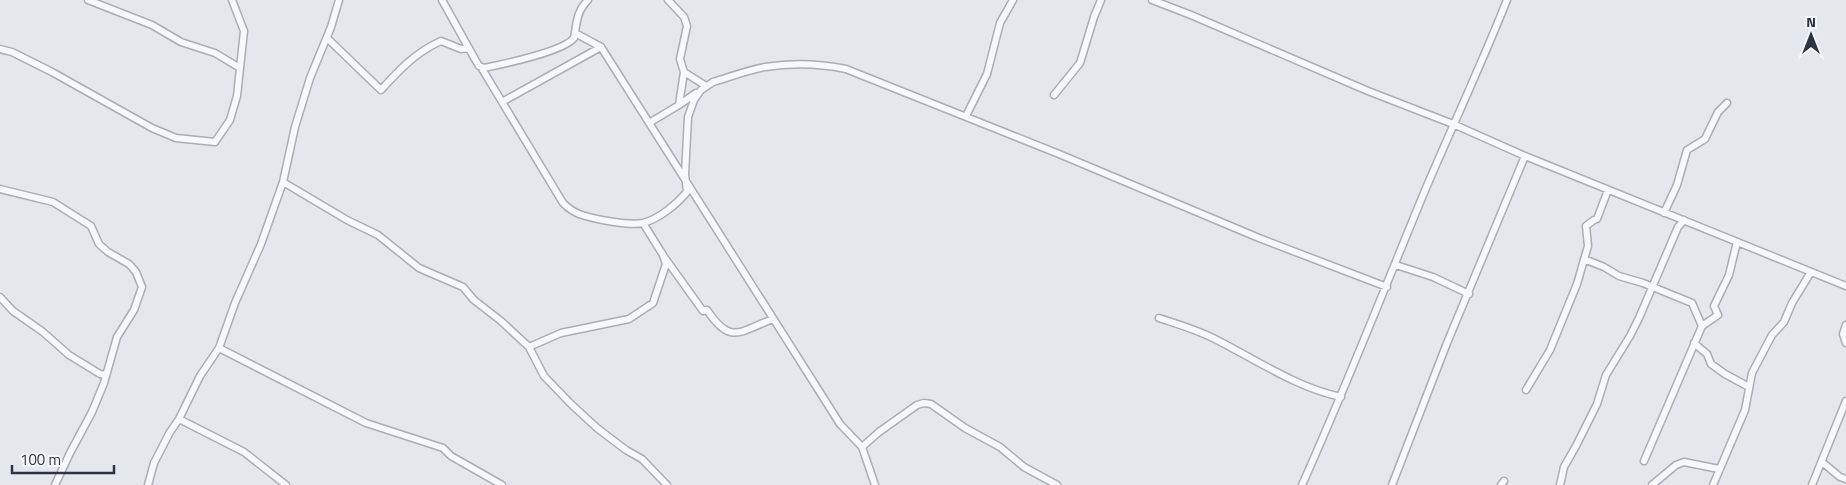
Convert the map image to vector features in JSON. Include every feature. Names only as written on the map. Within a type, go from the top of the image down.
[{"type":"street","points":[[88,0],[152,25],[181,42],[215,53],[240,68]]},
{"type":"street","points":[[0,49],[12,52],[52,72],[152,128],[176,138],[215,142],[230,120],[237,96],[244,31],[232,0]]},
{"type":"street","points":[[148,485],[154,464],[170,432],[179,419],[200,376],[219,348],[235,303],[261,244],[283,182],[295,127],[310,78],[327,38],[340,0]]},
{"type":"street","points":[[442,0],[563,203],[570,210],[580,214],[635,224],[643,223],[652,220],[680,200],[687,192],[685,174],[688,117],[694,100],[704,88]]},
{"type":"street","points":[[482,67],[524,59],[565,46],[571,42],[575,34],[576,19],[579,11],[588,0]]},
{"type":"street","points":[[668,0],[684,17],[687,26],[680,59],[684,72],[679,105]]},
{"type":"street","points":[[966,116],[987,74],[1000,23],[1013,0]]},
{"type":"street","points":[[1054,95],[1080,63],[1101,0]]},
{"type":"street","points":[[1152,0],[1368,92],[1453,124],[1525,156],[1846,286]]},
{"type":"street","points":[[1302,485],[1341,397],[1453,124],[1482,64],[1507,0]]},
{"type":"street","points":[[575,34],[601,47],[840,424],[862,447],[875,485]]},
{"type":"street","points":[[327,38],[381,90],[410,59],[426,47],[441,41],[461,49],[469,48]]},
{"type":"street","points":[[502,102],[601,47]]},
{"type":"street","points":[[649,122],[713,82],[764,67],[788,65],[832,66],[846,69],[966,116],[1259,238],[1387,287]]},
{"type":"street","points":[[684,72],[704,88]]},
{"type":"street","points":[[1664,213],[1677,185],[1687,150],[1705,139],[1718,112],[1727,103]]},
{"type":"street","points":[[1392,485],[1447,343],[1525,156]]},
{"type":"street","points":[[283,182],[347,220],[378,235],[419,268],[463,287],[474,300],[501,321],[529,347],[544,376],[561,394],[597,428],[649,464],[668,485]]},
{"type":"street","points":[[0,189],[52,202],[73,214],[90,226],[99,244],[108,252],[129,264],[136,272],[142,288],[134,310],[117,337],[106,375],[92,412],[55,485]]},
{"type":"street","points":[[1526,390],[1550,350],[1577,284],[1588,246],[1586,226],[1597,219],[1608,190]]},
{"type":"street","points":[[1560,485],[1564,467],[1597,404],[1606,376],[1630,336],[1678,227],[1684,220]]},
{"type":"street","points":[[643,223],[663,255],[703,311],[706,310],[717,324],[726,331],[732,334],[743,332],[773,319]]},
{"type":"street","points":[[1644,461],[1702,326],[1718,315],[1714,306],[1730,275],[1737,242]]},
{"type":"street","points":[[529,347],[561,333],[629,319],[653,303],[666,264],[663,255]]},
{"type":"street","points":[[1584,259],[1604,267],[1619,276],[1643,283],[1692,303],[1702,326]]},
{"type":"street","points":[[1396,265],[1433,277],[1469,294]]},
{"type":"street","points":[[1713,485],[1718,469],[1745,410],[1752,373],[1772,335],[1784,322],[1792,303],[1811,272]]},
{"type":"street","points":[[0,297],[13,311],[69,355],[100,374],[106,375]]},
{"type":"street","points":[[1159,318],[1183,325],[1212,338],[1280,374],[1322,393],[1341,397]]},
{"type":"street","points":[[1846,325],[1842,334],[1846,343]]},
{"type":"street","points":[[1694,343],[1707,354],[1711,364],[1749,387]]},
{"type":"street","points":[[219,348],[366,423],[443,448],[450,456],[502,485]]},
{"type":"street","points":[[1812,485],[1846,401]]},
{"type":"street","points":[[862,447],[879,432],[917,405],[931,404],[964,428],[1000,447],[1024,467],[1057,485]]},
{"type":"street","points":[[179,419],[244,452],[286,485]]},
{"type":"street","points":[[1652,485],[1676,465],[1684,462],[1718,469]]},
{"type":"street","points":[[1822,462],[1840,477],[1846,479]]}]
